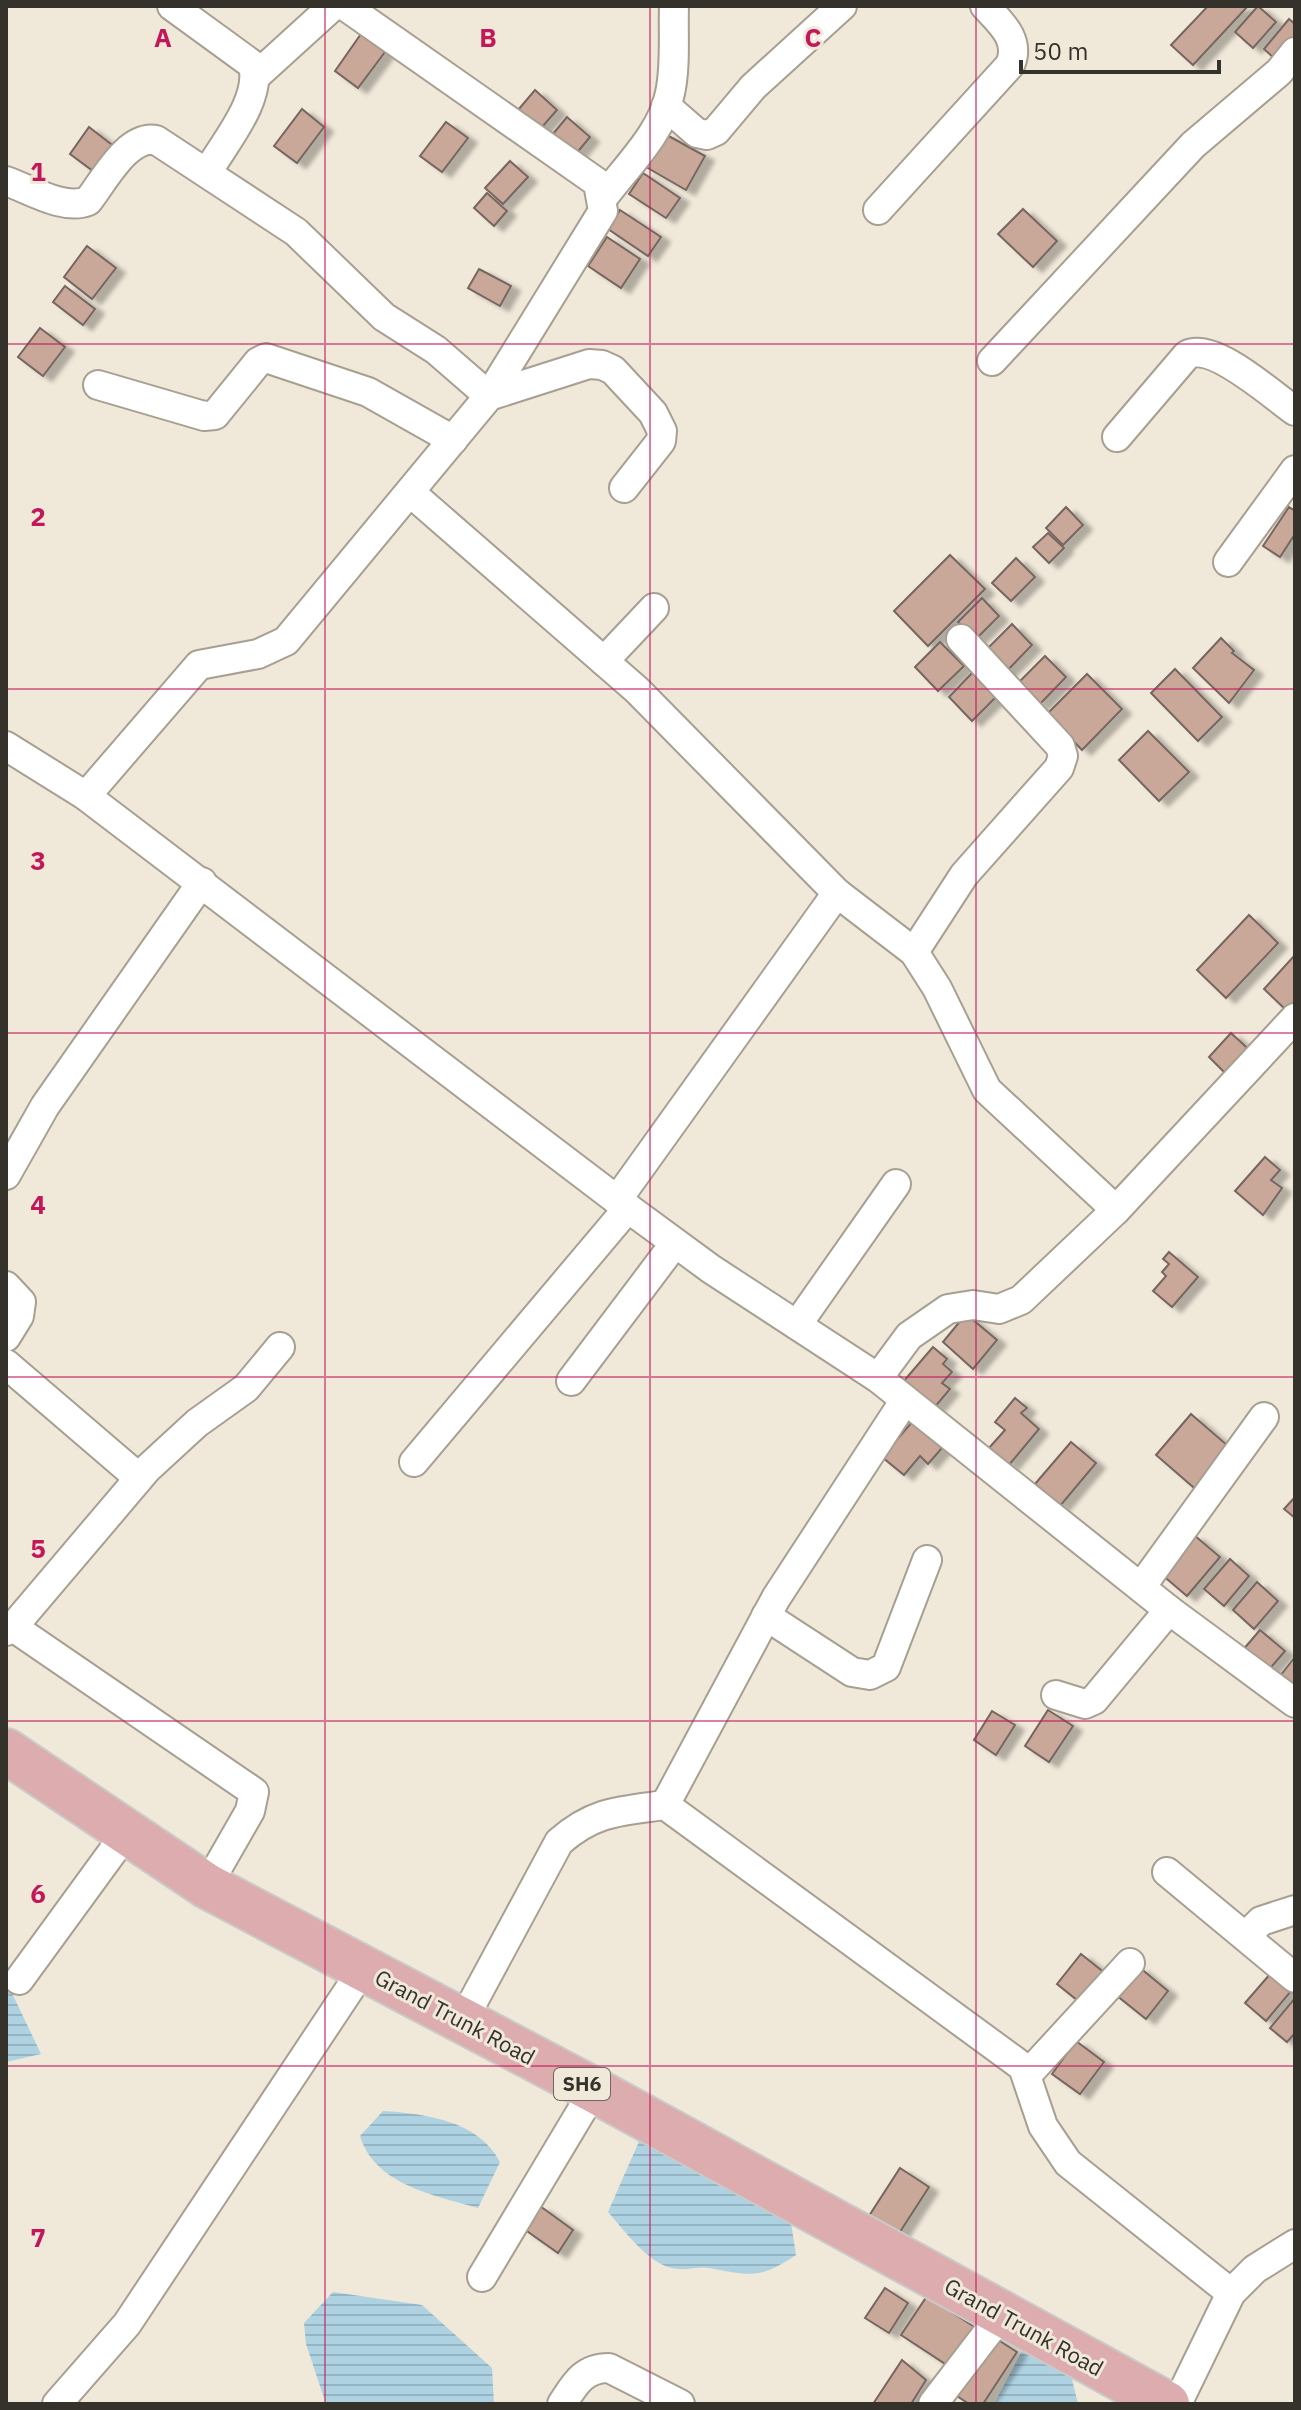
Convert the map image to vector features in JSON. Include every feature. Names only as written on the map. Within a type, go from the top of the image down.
[{"type":"main road","name":"Grand Trunk Road","points":[[6,1751],[207,1886],[594,2090],[1167,2404]]},
{"type":"street","points":[[172,6],[253,65],[256,76],[252,94],[207,173]]},
{"type":"street","points":[[256,76],[333,6]]},
{"type":"street","points":[[86,796],[199,665],[258,654],[286,641],[489,396],[603,211],[598,183],[345,6]]},
{"type":"street","points":[[603,198],[657,125],[666,106],[671,86],[674,6]]},
{"type":"street","points":[[666,106],[697,133],[716,131],[753,87],[842,6]]},
{"type":"street","points":[[878,210],[1010,65],[1015,55],[1013,42],[985,6]]},
{"type":"street","points":[[992,361],[1193,145],[1279,72],[1295,52]]},
{"type":"street","points":[[6,181],[68,203],[82,204],[88,201],[128,150],[148,139],[156,140],[296,232],[384,317],[436,350],[489,396]]},
{"type":"street","points":[[1117,437],[1187,355],[1194,351],[1214,354],[1295,411]]},
{"type":"street","points":[[98,385],[204,416],[215,415],[258,362],[266,358],[368,392],[453,440]]},
{"type":"street","points":[[489,396],[589,364],[613,370],[653,413],[662,431],[661,441],[624,488]]},
{"type":"street","points":[[1228,562],[1295,470]]},
{"type":"street","points":[[411,493],[604,661],[837,893],[914,952],[937,988],[967,1057],[987,1090],[1116,1210]]},
{"type":"street","points":[[604,661],[654,608]]},
{"type":"street","points":[[914,952],[964,875],[1043,788],[1063,756],[1060,746],[961,639]]},
{"type":"street","points":[[6,746],[86,796],[202,882],[675,1243],[878,1378],[1169,1610],[1295,1703]]},
{"type":"street","points":[[6,1175],[45,1106],[202,882]]},
{"type":"street","points":[[414,1462],[623,1204],[837,893]]},
{"type":"street","points":[[878,1378],[909,1336],[948,1309],[973,1305],[999,1309],[1021,1300],[1116,1210],[1295,1018]]},
{"type":"street","points":[[797,1325],[896,1184]]},
{"type":"street","points":[[571,1381],[675,1243]]},
{"type":"street","points":[[6,1286],[21,1302],[19,1316],[6,1337]]},
{"type":"street","points":[[207,1886],[250,1811],[254,1792],[10,1629],[139,1478],[197,1423],[246,1388],[280,1347]]},
{"type":"street","points":[[6,1364],[139,1478]]},
{"type":"street","points":[[665,1805],[766,1616],[905,1400]]},
{"type":"street","points":[[1141,1587],[1264,1417]]},
{"type":"street","points":[[766,1616],[852,1672],[870,1675],[886,1667],[927,1560]]},
{"type":"street","points":[[1056,1695],[1085,1704],[1094,1700],[1169,1610]]},
{"type":"street","points":[[462,2022],[559,1842],[581,1823],[606,1813],[665,1805],[1023,2067],[1043,2126],[1068,2163],[1231,2293]]},
{"type":"street","points":[[19,1980],[127,1832]]},
{"type":"street","points":[[1167,1872],[1295,1978]]},
{"type":"street","points":[[1246,1936],[1261,1921],[1295,1910]]},
{"type":"street","points":[[1027,2075],[1130,1963]]},
{"type":"street","points":[[57,2404],[127,2324],[363,1969]]},
{"type":"street","points":[[482,2277],[594,2090]]},
{"type":"street","points":[[1177,2404],[1231,2293],[1255,2269],[1295,2244]]},
{"type":"street","points":[[933,2404],[1002,2314]]},
{"type":"street","points":[[562,2404],[574,2384],[596,2368],[609,2368],[680,2404]]},
{"type":"water","points":[[6,1986],[10,1989],[41,2054],[6,2062]]},
{"type":"water","points":[[383,2111],[416,2114],[449,2122],[465,2128],[490,2148],[500,2162],[478,2208],[408,2186],[379,2166],[360,2136]]},
{"type":"water","points":[[641,2137],[790,2216],[796,2255],[755,2274],[669,2267],[649,2256],[608,2212]]},
{"type":"water","points":[[333,2292],[422,2305],[492,2368],[494,2404],[326,2404],[306,2344],[304,2323]]},
{"type":"water","points":[[1022,2351],[1048,2353],[1072,2379],[1078,2404],[994,2404]]},
{"type":"building","points":[[1208,6],[1248,6],[1193,65],[1171,45]]},
{"type":"building","points":[[1258,6],[1276,22],[1253,48],[1235,32]]},
{"type":"building","points":[[1289,19],[1295,24],[1295,43],[1278,62],[1264,49]]},
{"type":"building","points":[[361,34],[385,52],[358,88],[335,71]]},
{"type":"building","points":[[535,90],[557,110],[535,135],[513,116]]},
{"type":"building","points":[[302,109],[324,127],[297,163],[274,146]]},
{"type":"building","points":[[567,117],[590,137],[571,160],[548,140]]},
{"type":"building","points":[[446,122],[468,138],[442,172],[420,156]]},
{"type":"building","points":[[89,127],[116,148],[97,174],[70,154]]},
{"type":"building","points":[[665,134],[705,156],[686,190],[646,167]]},
{"type":"building","points":[[510,161],[528,177],[503,204],[485,188]]},
{"type":"building","points":[[643,173],[680,198],[666,218],[629,194]]},
{"type":"building","points":[[487,193],[507,211],[494,226],[474,208]]},
{"type":"building","points":[[1023,209],[1057,241],[1033,267],[998,234]]},
{"type":"building","points":[[620,210],[661,237],[648,256],[608,229]]},
{"type":"building","points":[[607,237],[640,259],[621,288],[588,266]]},
{"type":"building","points":[[87,246],[116,268],[92,299],[64,277]]},
{"type":"building","points":[[479,269],[511,286],[500,306],[468,288]]},
{"type":"building","points":[[65,286],[95,309],[83,325],[53,302]]},
{"type":"building","points":[[40,328],[65,347],[43,376],[18,357]]},
{"type":"building","points":[[1066,507],[1083,525],[1063,545],[1046,528]]},
{"type":"building","points":[[1289,507],[1295,511],[1295,534],[1280,557],[1263,546]]},
{"type":"building","points":[[1048,533],[1064,548],[1049,563],[1033,547]]},
{"type":"building","points":[[950,555],[985,589],[928,646],[894,611]]},
{"type":"building","points":[[1016,558],[1035,577],[1011,601],[992,583]]},
{"type":"building","points":[[982,598],[999,616],[976,639],[958,622]]},
{"type":"building","points":[[1012,624],[1032,645],[1004,674],[983,653]]},
{"type":"building","points":[[1221,638],[1234,651],[1232,653],[1254,670],[1229,703],[1193,668]]},
{"type":"building","points":[[940,642],[964,666],[938,691],[915,667]]},
{"type":"building","points":[[1045,656],[1066,677],[1039,705],[1018,683]]},
{"type":"building","points":[[1175,669],[1222,717],[1198,741],[1151,693]]},
{"type":"building","points":[[974,671],[998,695],[972,721],[949,697]]},
{"type":"building","points":[[1087,674],[1122,709],[1082,750],[1047,714]]},
{"type":"building","points":[[1148,731],[1189,772],[1159,801],[1119,760]]},
{"type":"building","points":[[1249,915],[1278,943],[1226,998],[1197,970]]},
{"type":"building","points":[[1294,956],[1295,1002],[1287,1011],[1264,989]]},
{"type":"building","points":[[1231,1033],[1257,1057],[1234,1082],[1209,1057]]},
{"type":"building","points":[[1265,1157],[1280,1170],[1271,1180],[1282,1188],[1263,1215],[1235,1191]]},
{"type":"building","points":[[1169,1252],[1198,1277],[1172,1307],[1153,1291],[1166,1276],[1162,1272],[1169,1264],[1163,1259]]},
{"type":"building","points":[[966,1314],[997,1340],[973,1369],[943,1342]]},
{"type":"building","points":[[933,1347],[947,1359],[943,1364],[952,1372],[942,1383],[950,1389],[934,1408],[903,1382]]},
{"type":"building","points":[[1015,1398],[1027,1408],[1021,1413],[1039,1429],[1009,1465],[989,1448],[1005,1430],[995,1422]]},
{"type":"building","points":[[1191,1414],[1235,1452],[1200,1493],[1156,1455]]},
{"type":"building","points":[[912,1422],[942,1448],[928,1464],[920,1456],[904,1475],[882,1457]]},
{"type":"building","points":[[1071,1442],[1096,1463],[1060,1506],[1035,1484]]},
{"type":"building","points":[[1295,1497],[1295,1518],[1284,1509]]},
{"type":"building","points":[[1194,1535],[1220,1557],[1187,1596],[1161,1574]]},
{"type":"building","points":[[1230,1559],[1249,1576],[1224,1606],[1204,1589]]},
{"type":"building","points":[[1257,1582],[1278,1601],[1254,1629],[1233,1610]]},
{"type":"building","points":[[1260,1630],[1285,1651],[1267,1672],[1242,1651]]},
{"type":"building","points":[[1295,1657],[1295,1697],[1276,1681]]},
{"type":"building","points":[[1048,1710],[1073,1726],[1049,1762],[1025,1746]]},
{"type":"building","points":[[992,1711],[1015,1725],[996,1755],[974,1740]]},
{"type":"building","points":[[1081,1954],[1111,1978],[1087,2008],[1057,1984]]},
{"type":"building","points":[[1139,1967],[1168,1991],[1146,2019],[1116,1995]]},
{"type":"building","points":[[1271,1973],[1292,1990],[1266,2021],[1245,2003]]},
{"type":"building","points":[[1295,1998],[1295,2033],[1287,2042],[1270,2028]]},
{"type":"building","points":[[1076,2041],[1104,2062],[1080,2094],[1052,2074]]},
{"type":"building","points":[[900,2168],[929,2187],[896,2238],[867,2219]]},
{"type":"building","points":[[540,2206],[573,2230],[558,2253],[524,2229]]},
{"type":"building","points":[[885,2288],[908,2303],[889,2333],[865,2318]]},
{"type":"building","points":[[927,2296],[979,2330],[953,2369],[901,2335]]},
{"type":"building","points":[[992,2336],[1017,2352],[983,2404],[969,2404],[954,2394]]},
{"type":"building","points":[[902,2360],[926,2380],[911,2404],[873,2404]]}]
